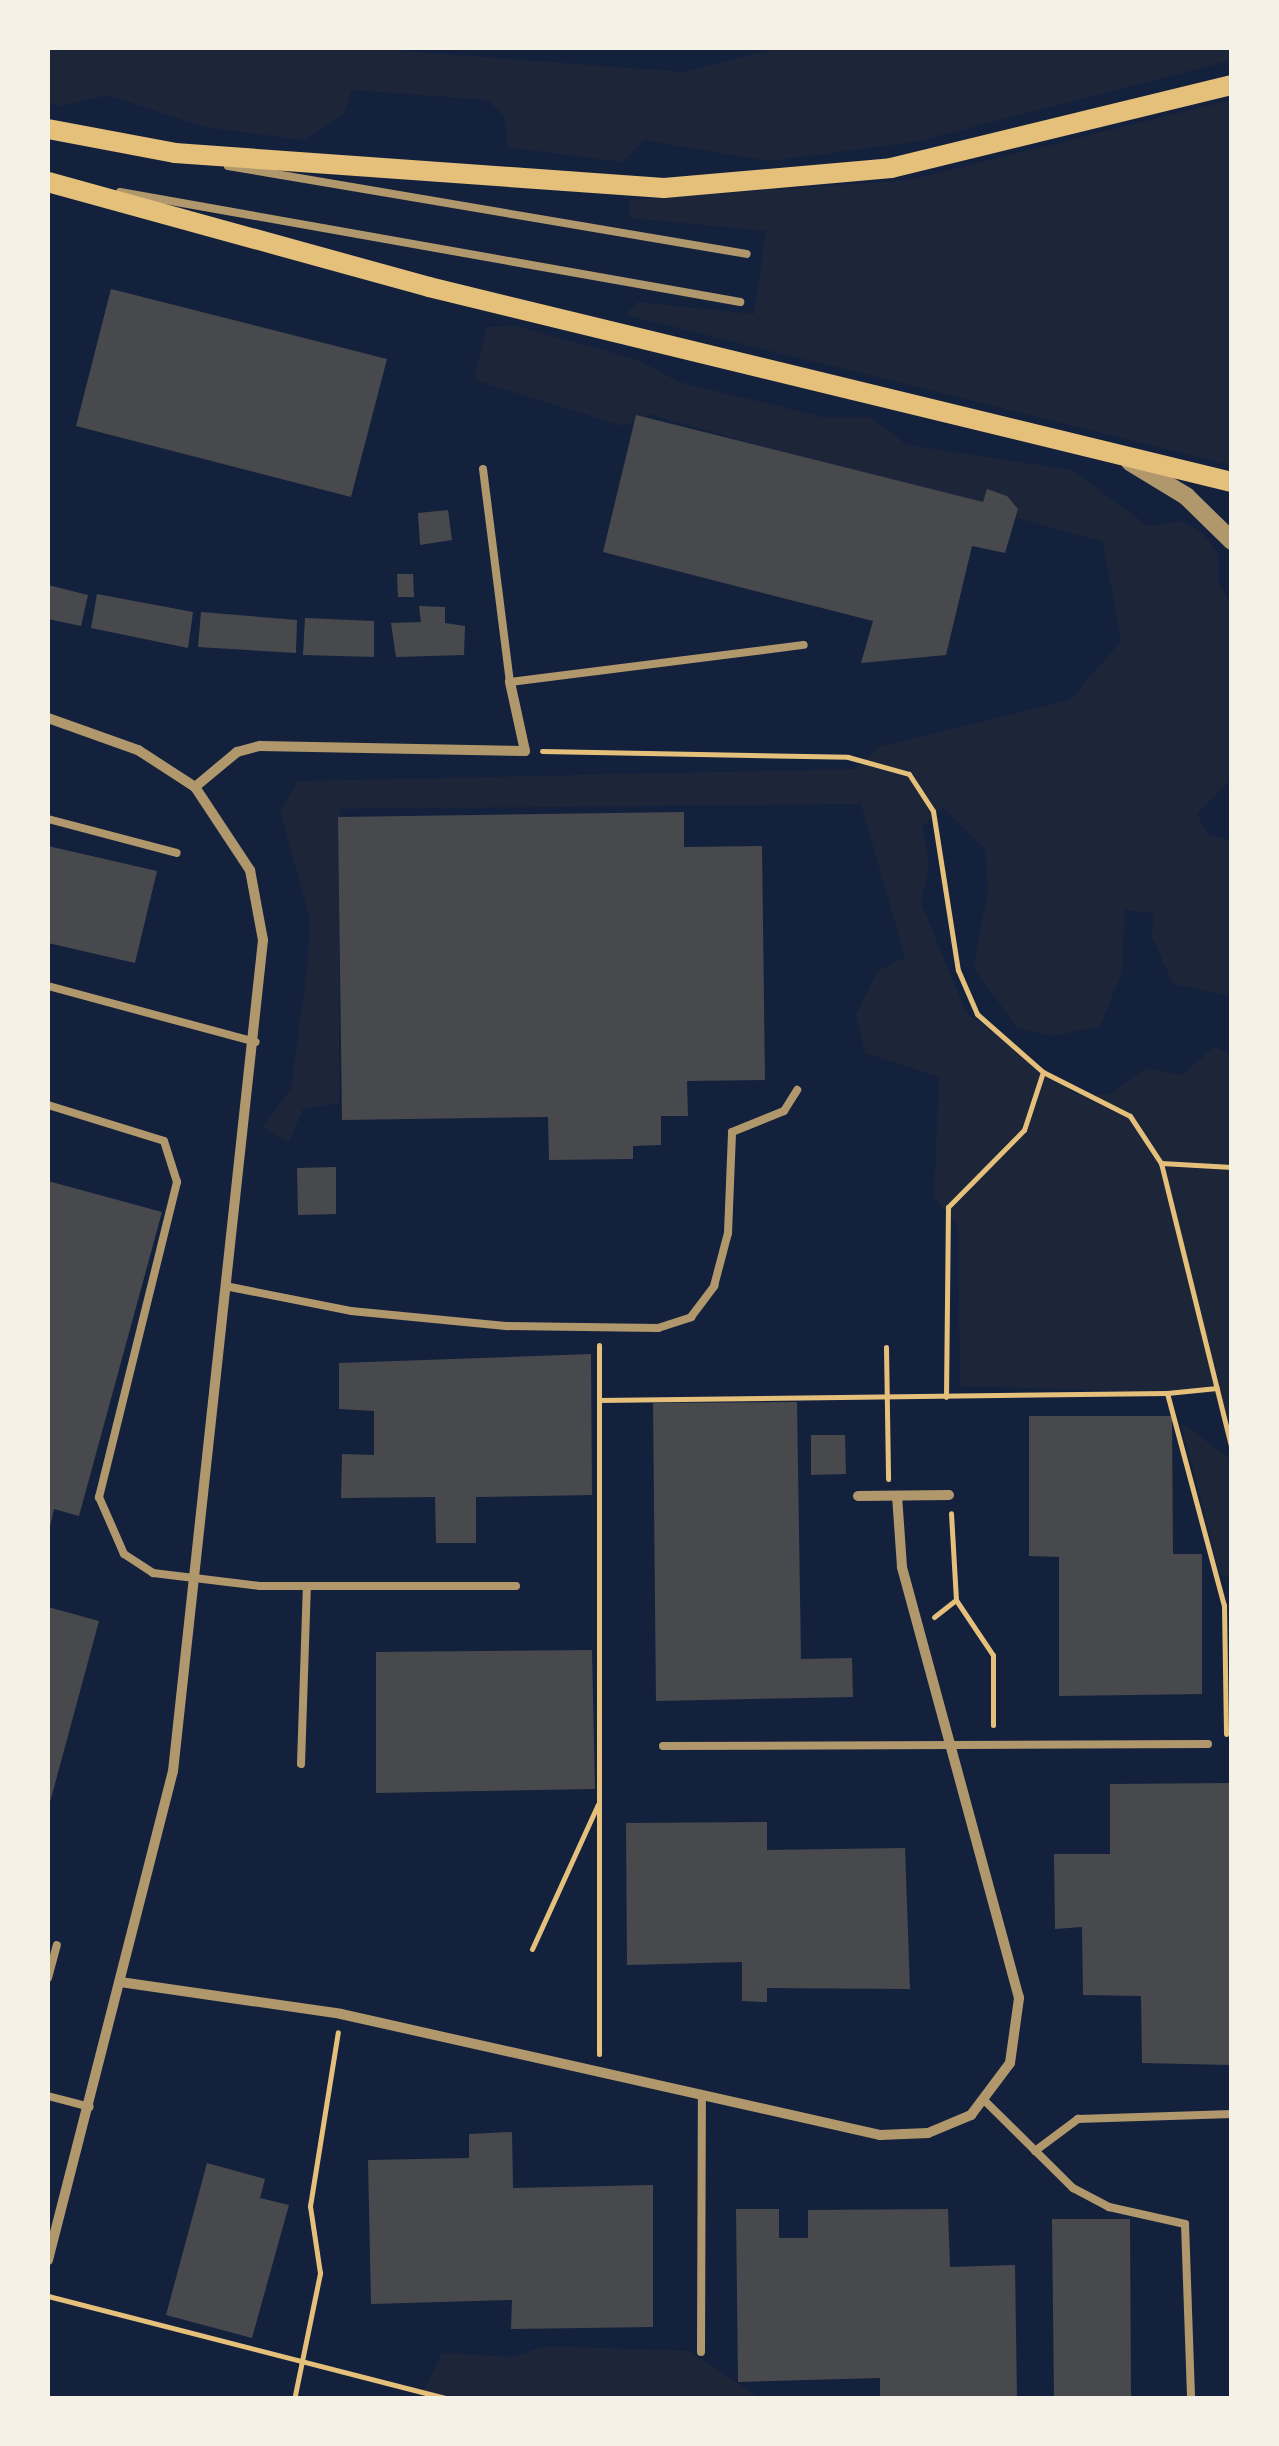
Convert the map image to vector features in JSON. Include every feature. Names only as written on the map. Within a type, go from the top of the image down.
[{"type":"main road","points":[[48,130],[174,154],[664,188],[759,183],[910,165],[1232,85]]},
{"type":"main road","points":[[48,181],[429,287],[1232,482]]},
{"type":"street","points":[[1109,452],[1186,496],[1232,542]]},
{"type":"street","points":[[195,788],[237,752],[260,746],[525,751],[510,682]]},
{"type":"street","points":[[48,718],[138,750],[195,788],[233,836],[258,902],[256,1042],[166,1810],[48,2260]]},
{"type":"street","points":[[858,1496],[949,1495]]},
{"type":"street","points":[[120,1982],[341,2014],[702,2099],[903,2136],[951,2125],[985,2102],[1010,2063],[1019,1998],[947,1748],[918,1630],[892,1496]]},
{"type":"lane","points":[[174,154],[320,187],[747,254]]},
{"type":"lane","points":[[48,181],[740,302]]},
{"type":"lane","points":[[482,469],[510,682],[804,645]]},
{"type":"lane","points":[[48,819],[177,853]]},
{"type":"lane","points":[[48,986],[256,1042]]},
{"type":"lane","points":[[225,1286],[394,1317],[599,1328],[658,1328],[691,1317],[714,1286],[728,1233],[732,1132],[784,1112],[798,1090]]},
{"type":"lane","points":[[48,1105],[138,1128],[164,1142],[173,1159],[178,1195],[99,1498],[106,1529],[134,1564],[193,1578],[306,1587],[516,1586]]},
{"type":"lane","points":[[301,1764],[306,1587]]},
{"type":"lane","points":[[662,1746],[992,1748],[1208,1744]]},
{"type":"lane","points":[[48,1978],[57,1946]]},
{"type":"lane","points":[[48,2096],[90,2107]]},
{"type":"lane","points":[[701,2352],[702,2099]]},
{"type":"lane","points":[[985,2102],[1035,2151],[1109,2208],[1185,2224],[1191,2398]]},
{"type":"lane","points":[[1035,2151],[1078,2119],[1232,2114]]},
{"type":"path","points":[[525,751],[848,758],[910,774],[934,811],[966,995],[995,1034],[1043,1072],[1130,1116],[1161,1162],[1232,1450]]},
{"type":"path","points":[[946,1397],[948,1206],[1024,1130],[1043,1072]]},
{"type":"path","points":[[1161,1162],[1232,1167]]},
{"type":"path","points":[[599,1328],[599,2074]]},
{"type":"path","points":[[886,1346],[892,1496]]},
{"type":"path","points":[[599,1400],[946,1397],[1216,1388]]},
{"type":"path","points":[[1167,1392],[1224,1606],[1226,1750]]},
{"type":"path","points":[[949,1495],[956,1600],[993,1655],[992,1748]]},
{"type":"path","points":[[918,1630],[956,1600]]},
{"type":"path","points":[[532,1949],[599,1801]]},
{"type":"path","points":[[295,2396],[320,2272],[310,2206],[341,2014]]},
{"type":"path","points":[[48,2296],[444,2398]]},
{"type":"shaded area","points":[[48,48],[361,48],[684,72],[780,48],[1231,48],[1232,60],[915,142],[769,161],[644,140],[622,162],[507,147],[505,117],[488,100],[352,90],[344,113],[304,140],[204,127],[108,95],[60,106],[48,103]]},
{"type":"shaded area","points":[[1231,100],[1231,465],[626,315],[637,302],[754,314],[766,231],[630,218],[630,200],[910,180]]},
{"type":"shaded area","points":[[516,326],[638,360],[679,382],[826,418],[870,417],[907,445],[1072,470],[1148,526],[1180,521],[1201,531],[1218,554],[1218,582],[1231,603],[1231,779],[1197,814],[1208,835],[1231,840],[1231,996],[1173,984],[1152,936],[1154,913],[1124,910],[1123,970],[1100,1026],[1053,1036],[1017,1028],[974,968],[988,889],[985,849],[943,807],[922,827],[929,865],[921,903],[966,1012],[1075,1094],[1109,1095],[1146,1068],[1183,1075],[1213,1047],[1231,1054],[1231,1422],[1214,1394],[960,1386],[958,1226],[934,1197],[939,1077],[865,1053],[856,1014],[878,971],[905,957],[861,804],[340,809],[339,1103],[303,1109],[289,1142],[262,1127],[291,1089],[307,970],[310,918],[280,812],[298,781],[855,769],[879,747],[1070,700],[1121,641],[1103,542],[648,414],[624,426],[474,380],[487,327]]},
{"type":"shaded area","points":[[1181,1423],[1231,1459],[1231,1578],[1220,1574]]},
{"type":"shaded area","points":[[546,2346],[688,2351],[761,2398],[440,2398],[424,2390],[442,2353],[513,2357]]},
{"type":"building","points":[[111,289],[387,359],[351,497],[76,426]]},
{"type":"building","points":[[636,415],[983,502],[987,489],[1007,496],[1018,509],[1005,553],[972,546],[946,655],[861,663],[873,621],[603,552]]},
{"type":"building","points":[[448,510],[452,540],[420,545],[418,513]]},
{"type":"building","points":[[397,574],[413,574],[414,597],[398,597]]},
{"type":"building","points":[[48,585],[88,595],[81,626],[48,619]]},
{"type":"building","points":[[97,594],[193,612],[188,648],[91,628]]},
{"type":"building","points":[[419,606],[445,607],[445,623],[465,626],[464,655],[396,657],[391,623],[421,622]]},
{"type":"building","points":[[201,612],[297,620],[296,653],[198,647]]},
{"type":"building","points":[[305,618],[374,621],[374,657],[303,655]]},
{"type":"building","points":[[684,812],[684,847],[762,846],[765,1080],[687,1081],[688,1116],[661,1116],[661,1145],[633,1146],[633,1159],[549,1160],[548,1117],[342,1120],[338,817]]},
{"type":"building","points":[[48,846],[157,871],[135,963],[48,943]]},
{"type":"building","points":[[336,1167],[336,1214],[298,1215],[297,1168]]},
{"type":"building","points":[[48,1181],[162,1212],[79,1516],[54,1509],[49,1531]]},
{"type":"building","points":[[591,1354],[592,1495],[476,1497],[476,1543],[436,1543],[435,1497],[341,1498],[342,1454],[374,1455],[374,1411],[339,1409],[339,1363]]},
{"type":"building","points":[[797,1402],[801,1659],[852,1658],[853,1697],[656,1701],[653,1403]]},
{"type":"building","points":[[1029,1416],[1172,1416],[1173,1554],[1202,1554],[1202,1694],[1059,1696],[1059,1557],[1029,1556]]},
{"type":"building","points":[[811,1435],[845,1435],[846,1474],[811,1475]]},
{"type":"building","points":[[48,1607],[99,1621],[49,1806],[48,1806]]},
{"type":"building","points":[[592,1650],[595,1789],[376,1793],[376,1652]]},
{"type":"building","points":[[1232,1783],[1232,2065],[1142,2063],[1141,1996],[1083,1995],[1082,1927],[1055,1929],[1054,1854],[1110,1854],[1110,1784]]},
{"type":"building","points":[[767,1822],[767,1850],[905,1848],[910,1989],[767,1988],[767,2002],[742,2001],[742,1962],[627,1965],[626,1823]]},
{"type":"building","points":[[512,2132],[513,2188],[653,2185],[653,2327],[511,2329],[512,2300],[371,2304],[368,2160],[469,2158],[469,2134]]},
{"type":"building","points":[[207,2163],[265,2179],[260,2198],[289,2205],[252,2338],[166,2315]]},
{"type":"building","points":[[736,2209],[779,2209],[779,2238],[808,2238],[808,2210],[948,2209],[950,2267],[1015,2265],[1017,2398],[880,2398],[880,2378],[738,2382]]},
{"type":"building","points":[[1052,2219],[1130,2219],[1131,2398],[1054,2398]]}]
